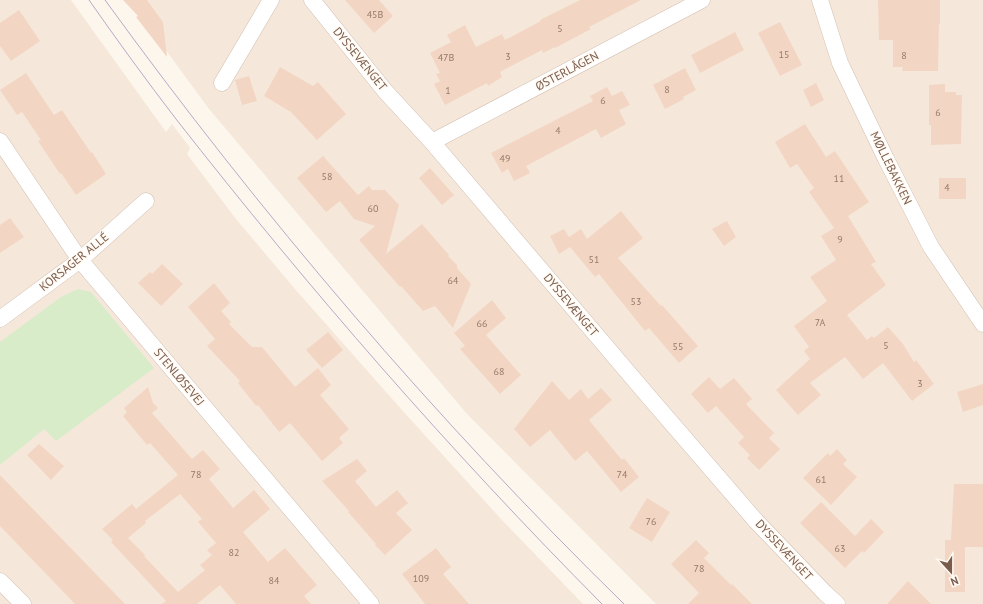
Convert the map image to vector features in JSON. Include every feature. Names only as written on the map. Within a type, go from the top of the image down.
[{"type":"street","points":[[222,83],[270,0]]},
{"type":"street","name":"DYSSEVÆNGET","points":[[312,0],[385,91],[432,142],[756,521],[837,604]]},
{"type":"street","name":"ØSTERLÅGEN","points":[[432,142],[702,0]]},
{"type":"street","name":"MØLLEBAKKEN","points":[[820,0],[840,63],[886,159],[931,247],[983,324]]},
{"type":"street","name":"STENLØSEVEJ","points":[[0,141],[80,260],[371,604]]},
{"type":"street","name":"KORSAGER ALLÉ","points":[[0,319],[80,260],[146,201]]},
{"type":"street","points":[[0,581],[23,604]]},
{"type":"shaded area","points":[[0,0],[71,0],[166,132],[172,124],[190,148],[187,154],[236,219],[295,289],[501,519],[583,604],[0,604]]},
{"type":"shaded area","points":[[129,0],[983,0],[983,604],[656,604],[467,414],[209,109]]},
{"type":"green space","points":[[78,289],[91,292],[154,368],[56,441],[44,429],[0,465],[0,342],[61,297]]},
{"type":"building","points":[[123,0],[147,0],[163,22],[167,57],[136,17],[138,16]]},
{"type":"building","points":[[345,0],[379,0],[393,16],[374,33]]},
{"type":"building","points":[[580,0],[641,0],[589,27],[591,29],[555,48],[543,53],[542,50],[500,72],[502,77],[488,86],[487,83],[445,105],[434,84],[440,81],[436,74],[440,73],[430,53],[451,42],[447,35],[465,25],[476,47],[502,34],[505,40]]},
{"type":"building","points":[[878,0],[940,0],[938,71],[902,71],[903,67],[893,67],[893,40],[879,40]]},
{"type":"building","points":[[19,10],[40,41],[11,61],[0,46],[0,23]]},
{"type":"building","points":[[780,22],[802,65],[780,76],[758,33]]},
{"type":"building","points":[[735,32],[744,50],[700,73],[691,55]]},
{"type":"building","points":[[280,67],[313,86],[318,82],[346,114],[317,140],[291,112],[264,96]]},
{"type":"building","points":[[685,68],[696,90],[683,97],[684,99],[665,109],[653,85]]},
{"type":"building","points":[[26,73],[54,115],[62,110],[106,174],[76,195],[38,141],[41,140],[22,112],[17,115],[0,90]]},
{"type":"building","points":[[249,76],[257,101],[242,105],[235,80]]},
{"type":"building","points":[[816,83],[824,100],[811,107],[803,90]]},
{"type":"building","points":[[945,84],[945,92],[956,92],[956,95],[962,95],[961,144],[931,145],[931,125],[929,125],[929,85]]},
{"type":"building","points":[[607,87],[612,96],[622,91],[630,105],[619,110],[626,124],[601,138],[596,129],[526,166],[530,173],[514,181],[508,169],[502,173],[491,153],[593,101],[590,96]]},
{"type":"building","points":[[805,124],[826,157],[835,151],[869,202],[848,216],[876,262],[871,264],[886,285],[847,315],[867,340],[872,336],[874,338],[888,327],[903,344],[914,362],[916,360],[934,384],[912,401],[883,363],[863,379],[845,357],[810,383],[821,395],[798,415],[776,390],[810,359],[804,351],[809,347],[794,326],[827,301],[810,277],[836,260],[821,236],[834,228],[809,192],[814,188],[797,164],[790,168],[775,142]]},
{"type":"building","points":[[323,156],[358,195],[369,186],[372,190],[385,190],[399,205],[386,254],[422,224],[457,265],[457,268],[471,284],[453,328],[435,306],[423,311],[359,240],[375,226],[354,219],[340,201],[326,212],[297,178]]},
{"type":"building","points":[[430,168],[454,195],[442,205],[419,178]]},
{"type":"building","points":[[939,178],[966,178],[966,199],[939,199]]},
{"type":"building","points":[[621,211],[643,238],[618,258],[698,346],[679,363],[649,328],[645,331],[599,274],[595,277],[570,247],[559,254],[550,236],[564,229],[569,237],[581,229],[587,239]]},
{"type":"building","points":[[10,218],[24,237],[0,253],[0,225]]},
{"type":"building","points":[[727,221],[736,237],[724,246],[712,229]]},
{"type":"building","points":[[162,264],[183,284],[161,306],[138,283],[150,272],[152,274]]},
{"type":"building","points":[[214,283],[230,303],[221,311],[231,322],[229,324],[252,347],[262,347],[295,387],[318,368],[331,385],[320,395],[349,429],[339,438],[343,443],[322,461],[290,423],[279,432],[258,405],[256,406],[238,383],[240,381],[207,346],[215,339],[188,307]]},
{"type":"building","points":[[492,300],[506,318],[486,335],[521,375],[500,394],[460,349],[465,346],[454,333]]},
{"type":"building","points":[[328,332],[343,350],[322,368],[306,350]]},
{"type":"building","points":[[709,377],[720,389],[734,378],[752,399],[746,404],[774,433],[769,438],[780,449],[759,470],[747,458],[750,455],[738,443],[744,437],[716,406],[708,413],[691,394]]},
{"type":"building","points":[[552,381],[569,400],[581,389],[588,399],[601,388],[612,400],[589,420],[622,460],[624,458],[639,477],[621,492],[587,451],[575,461],[550,430],[530,447],[514,429]]},
{"type":"building","points":[[983,384],[983,405],[963,412],[957,392]]},
{"type":"building","points":[[148,387],[153,403],[158,408],[152,413],[192,459],[203,450],[220,469],[209,479],[233,508],[254,490],[270,509],[243,532],[268,562],[285,548],[317,585],[304,596],[311,604],[236,604],[220,585],[197,604],[162,604],[166,601],[111,542],[113,540],[102,529],[132,504],[136,509],[178,475],[150,443],[147,445],[123,416],[127,412],[124,408]],"holes":[[[180,494],[202,519],[198,522],[216,543],[207,550],[212,555],[200,565],[205,570],[178,592],[128,538],[146,523],[145,521]]]},
{"type":"building","points":[[39,444],[64,466],[51,480],[27,455]]},
{"type":"building","points":[[837,449],[847,460],[843,464],[857,477],[831,505],[803,478],[828,453],[830,456]]},
{"type":"building","points":[[357,459],[367,471],[355,481],[376,507],[397,490],[408,503],[396,513],[412,530],[385,555],[322,481]]},
{"type":"building","points":[[0,475],[125,604],[75,604],[0,526]]},
{"type":"building","points":[[954,484],[983,484],[983,547],[965,547],[965,592],[945,592],[945,540],[951,540]]},
{"type":"building","points":[[647,498],[670,512],[652,542],[629,528]]},
{"type":"building","points":[[821,502],[855,536],[871,519],[884,532],[864,553],[862,551],[845,568],[800,523]]},
{"type":"building","points":[[696,540],[709,553],[704,558],[752,604],[688,604],[699,593],[671,564]]},
{"type":"building","points":[[436,548],[451,567],[443,574],[469,604],[425,604],[402,574]]},
{"type":"building","points":[[908,581],[931,604],[887,604]]},
{"type":"tram line","points":[[89,0],[176,119],[329,307],[435,428],[490,488],[602,604]]},
{"type":"tram line","points":[[105,0],[225,159],[352,313],[417,388],[485,461],[624,604]]}]
